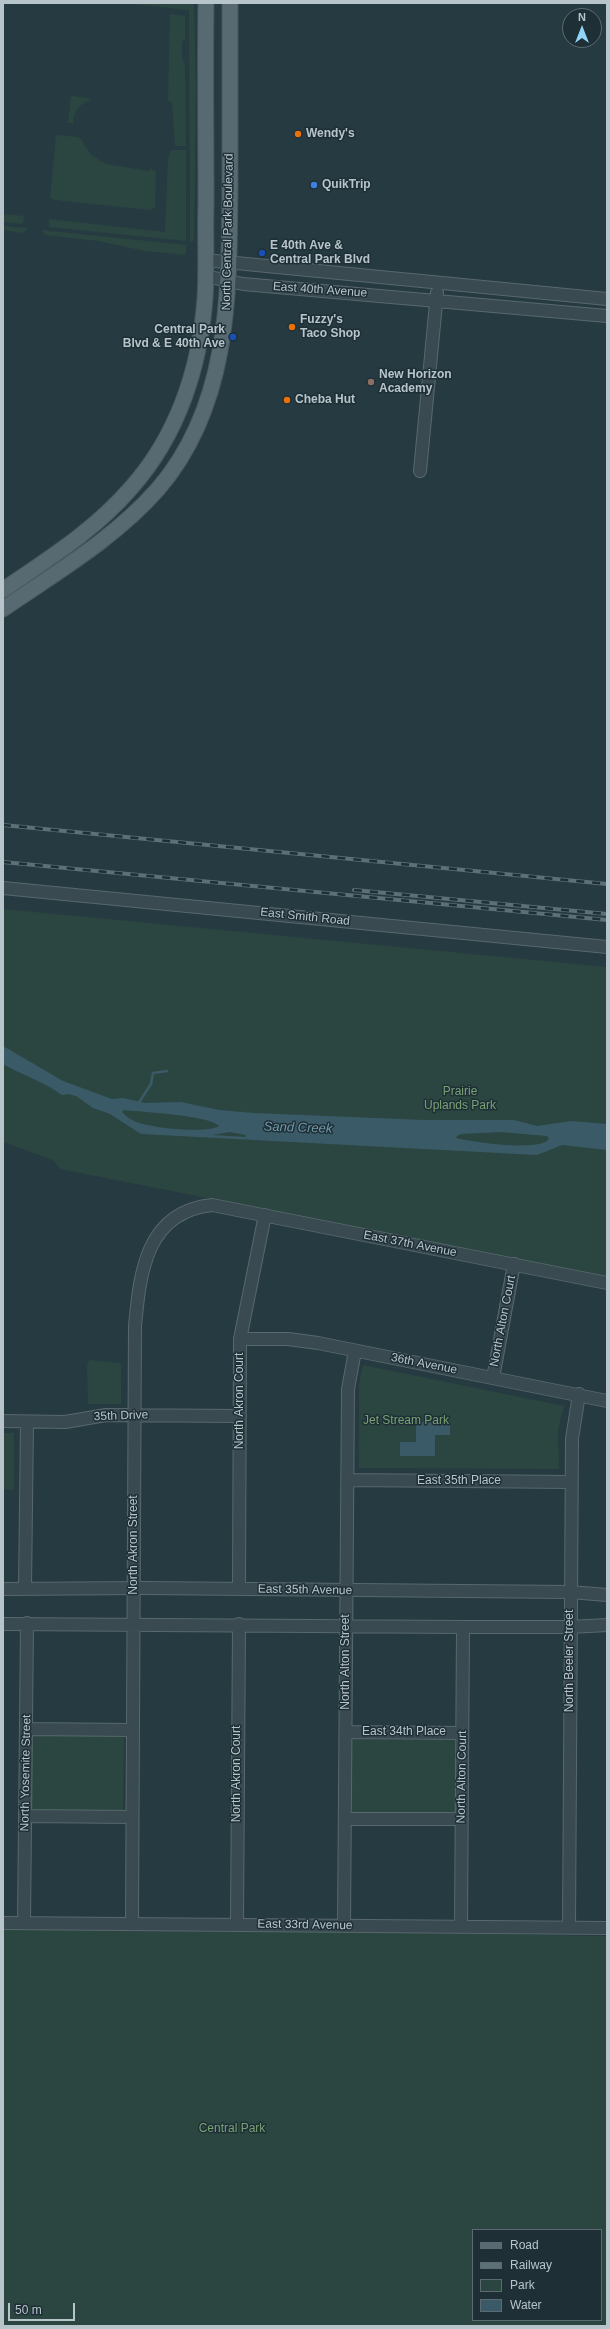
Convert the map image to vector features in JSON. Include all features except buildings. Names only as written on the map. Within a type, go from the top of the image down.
[{"type":"main road","name":"North Central Park Boulevard","points":[[3,590],[105,516],[132,487],[160,448],[175,421],[193,374],[203,317],[205,276],[206,3]]},
{"type":"main road","name":"North Central Park Boulevard","points":[[3,609],[115,530],[158,488],[170,472],[192,435],[212,389],[223,344],[229,262],[230,3]]},
{"type":"street","name":"East 40th Avenue","points":[[205,260],[607,299]]},
{"type":"street","name":"East 40th Avenue","points":[[205,276],[243,284],[607,316]]},
{"type":"street","points":[[420,471],[438,283]]},
{"type":"street","name":"East Smith Road","points":[[3,888],[607,947]]},
{"type":"street","name":"East 37th Avenue","points":[[212,1205],[607,1283]]},
{"type":"street","name":"North Akron Street","points":[[132,1923],[134,1415],[135,1326],[137,1300],[151,1246],[160,1231],[171,1219],[186,1210],[212,1205]]},
{"type":"street","name":"North Akron Court","points":[[239,1589],[240,1339],[265,1215]]},
{"type":"street","name":"North Alton Court","points":[[492,1378],[514,1264]]},
{"type":"street","name":"36th Avenue","points":[[240,1339],[299,1340],[607,1400]]},
{"type":"street","name":"North Alton Street","points":[[344,1926],[348,1389],[355,1351]]},
{"type":"street","name":"North Beeler Street","points":[[569,1928],[571,1482],[572,1439],[578,1394]]},
{"type":"street","name":"35th Drive","points":[[3,1421],[65,1422],[94,1415],[240,1416]]},
{"type":"street","points":[[25,1589],[27,1422]]},
{"type":"street","name":"East 35th Place","points":[[347,1480],[571,1482]]},
{"type":"street","name":"East 35th Avenue","points":[[3,1589],[134,1588],[570,1592],[607,1595]]},
{"type":"street","name":"North Yosemite Street","points":[[24,1923],[27,1623]]},
{"type":"street","points":[[3,1624],[239,1624],[463,1627],[570,1627],[607,1625]]},
{"type":"street","name":"North Akron Court","points":[[237,1924],[239,1624]]},
{"type":"street","name":"North Alton Court","points":[[461,1926],[463,1627]]},
{"type":"street","points":[[26,1729],[133,1730]]},
{"type":"street","name":"East 34th Place","points":[[346,1732],[462,1733]]},
{"type":"street","points":[[25,1816],[132,1817]]},
{"type":"street","points":[[345,1819],[462,1819]]},
{"type":"street","name":"East 33rd Avenue","points":[[3,1923],[607,1928]]},
{"type":"green space","points":[[123,3],[194,3],[196,89],[194,241],[190,241],[189,10]]},
{"type":"green space","points":[[170,14],[185,16],[185,39],[182,42],[182,59],[185,63],[186,146],[175,146],[172,103],[168,100]]},
{"type":"green space","points":[[71,96],[92,99],[78,108],[73,123],[68,123]]},
{"type":"green space","points":[[56,135],[77,137],[81,139],[91,155],[106,164],[156,171],[155,208],[150,210],[55,200],[50,198]]},
{"type":"green space","points":[[171,150],[186,150],[186,241],[49,227],[49,219],[165,232],[168,158]]},
{"type":"green space","points":[[3,214],[24,216],[23,224],[3,222]]},
{"type":"green space","points":[[3,226],[28,228],[23,233],[3,230]]},
{"type":"green space","points":[[41,230],[186,245],[186,255],[145,251],[98,241],[45,235]]},
{"type":"green space","name":"Prairie Uplands Park","points":[[3,909],[607,967],[607,1277],[60,1169],[53,1160],[3,1142]]},
{"type":"green space","points":[[89,1360],[121,1363],[121,1404],[88,1404],[87,1367]]},
{"type":"green space","name":"Jet Stream Park","points":[[363,1365],[564,1406],[558,1430],[559,1469],[359,1468],[359,1384]]},
{"type":"green space","points":[[3,1433],[14,1433],[14,1490],[3,1489]]},
{"type":"green space","points":[[32,1735],[124,1736],[123,1811],[31,1810]]},
{"type":"green space","points":[[352,1738],[455,1738],[455,1813],[352,1812]]},
{"type":"green space","name":"Central Park","points":[[3,1930],[237,1930],[607,1936],[607,2326],[3,2326]]},
{"type":"water","name":"Sand Creek","points":[[3,1046],[63,1081],[112,1099],[123,1098],[145,1103],[181,1102],[219,1110],[254,1113],[424,1120],[514,1120],[537,1126],[571,1121],[607,1124],[607,1150],[562,1145],[537,1155],[141,1134],[110,1114],[93,1108],[76,1096],[68,1094],[62,1095],[48,1086],[3,1064]],"holes":[[[124,1110],[202,1119],[219,1126],[203,1130],[152,1126],[134,1121],[122,1112]],[[230,1132],[245,1135],[246,1137],[212,1135]],[[500,1132],[547,1136],[549,1139],[543,1143],[533,1145],[505,1145],[456,1138],[461,1134]]]},
{"type":"water","points":[[416,1422],[450,1422],[450,1435],[435,1435],[435,1456],[400,1456],[400,1442],[416,1442]]},
{"type":"waterway","points":[[138,1104],[151,1084],[153,1073],[167,1071]]},
{"type":"railway","points":[[3,825],[607,884]]},
{"type":"railway","points":[[3,862],[607,920]]},
{"type":"railway","points":[[354,890],[607,914]]},
{"type":"place","name":"Wendy's","points":[[298,134]]},
{"type":"place","name":"QuikTrip","points":[[314,185]]},
{"type":"place","name":"E 40th Ave & Central Park Blvd","points":[[262,253]]},
{"type":"place","name":"Fuzzy's Taco Shop","points":[[292,327]]},
{"type":"place","name":"Central Park Blvd & E 40th Ave","points":[[233,337]]},
{"type":"place","name":"New Horizon Academy","points":[[371,382]]},
{"type":"place","name":"Cheba Hut","points":[[287,400]]}]
